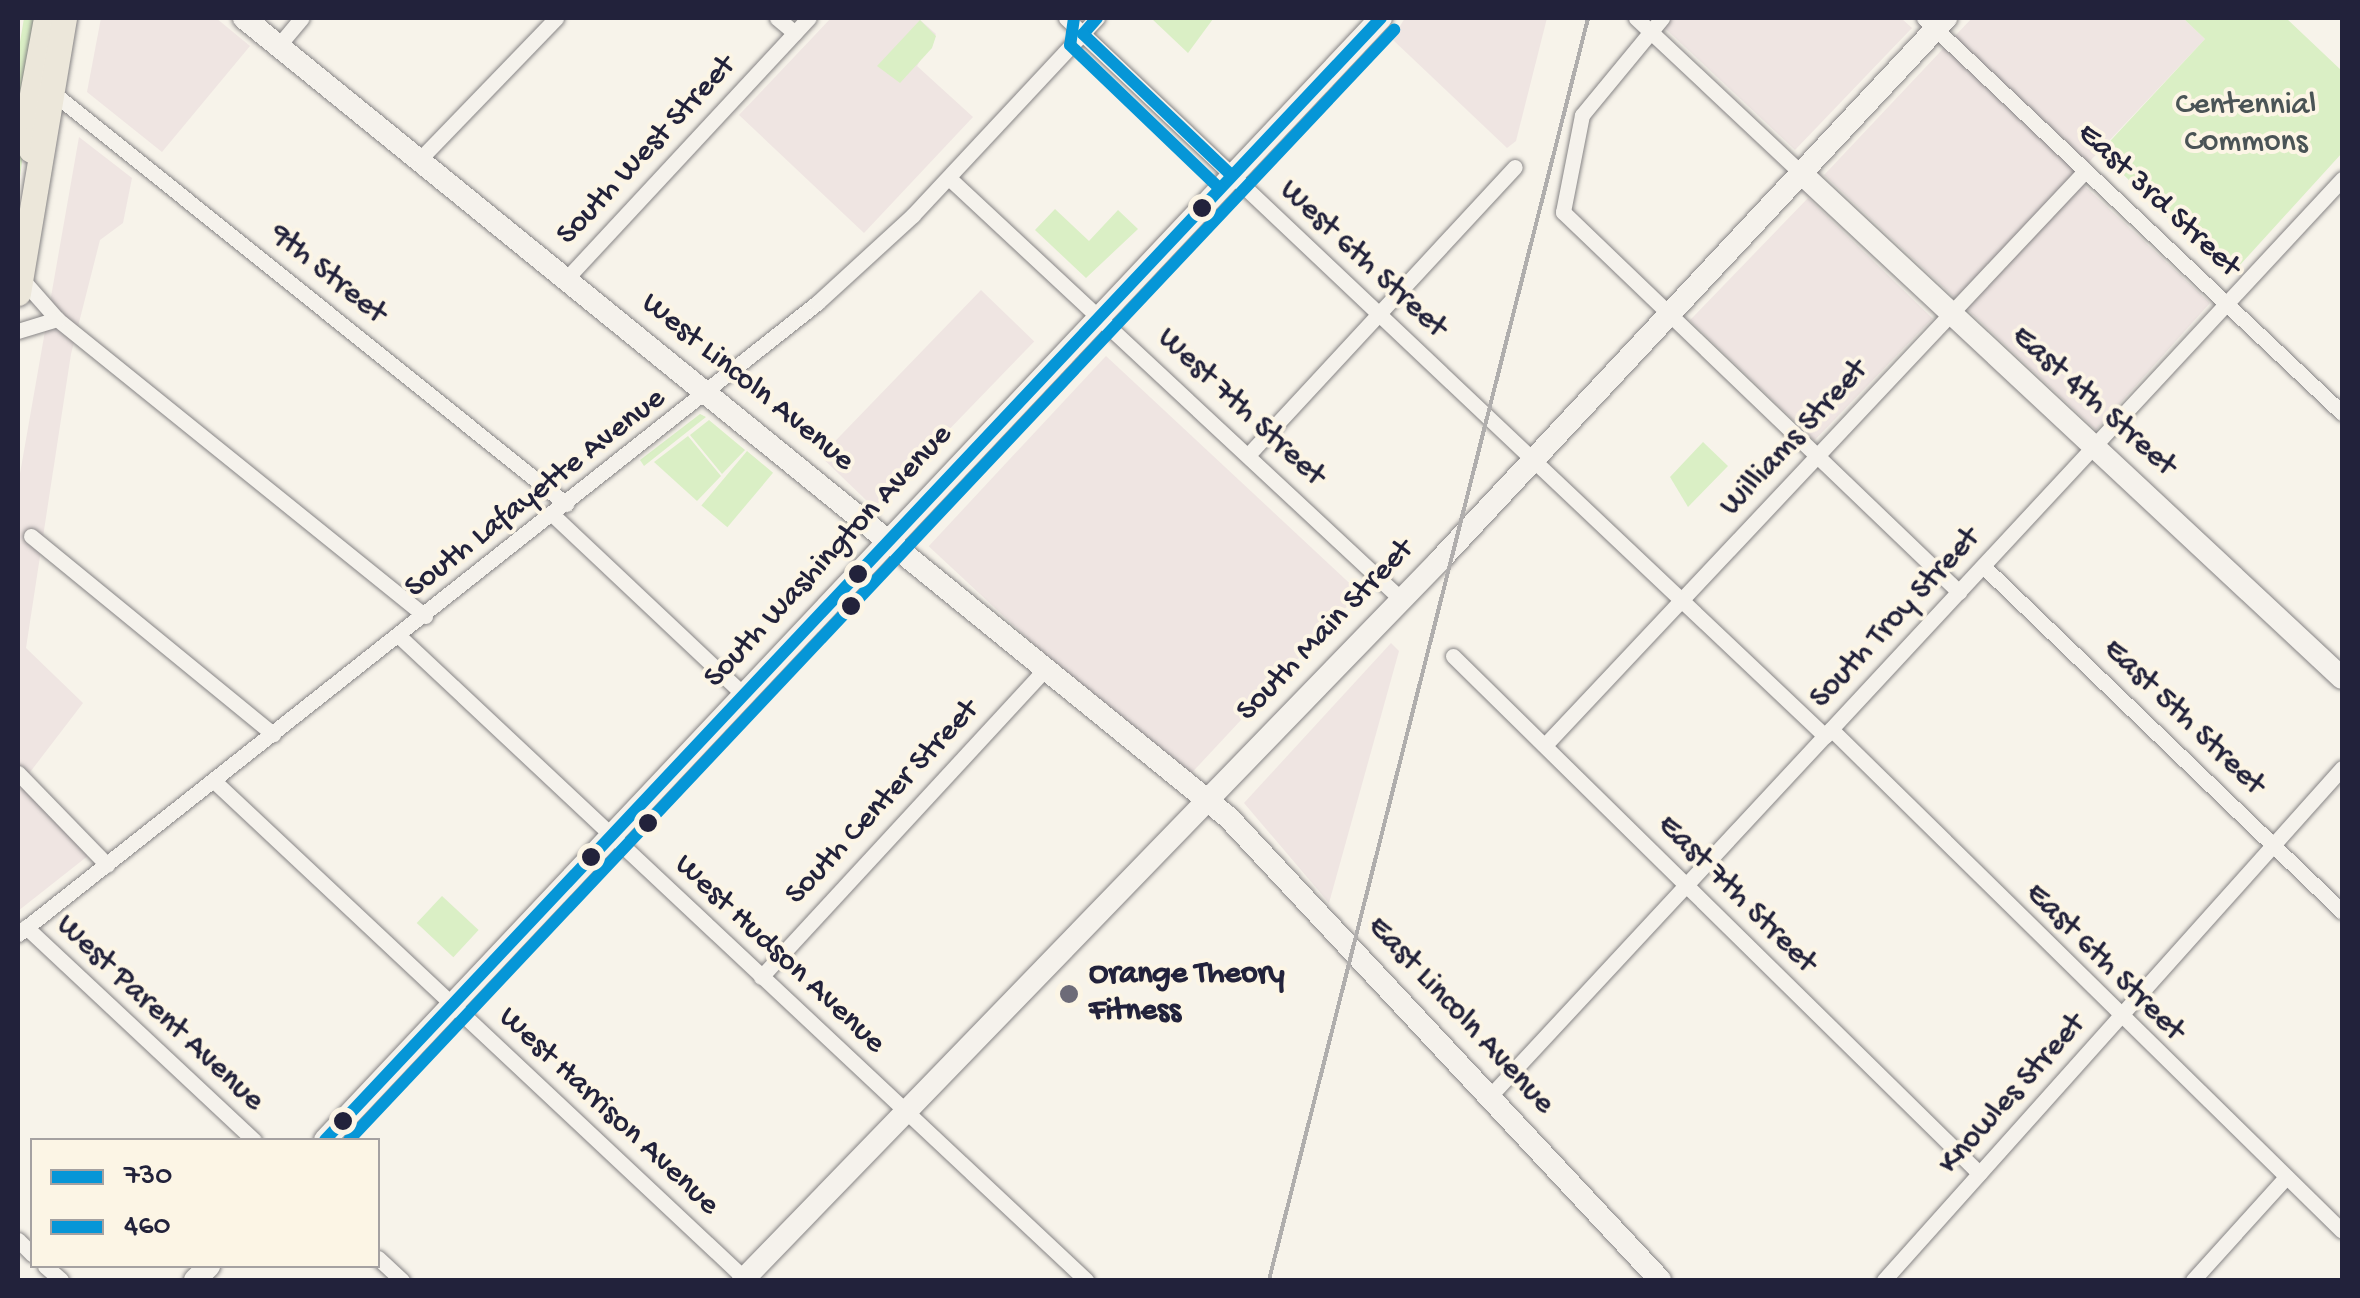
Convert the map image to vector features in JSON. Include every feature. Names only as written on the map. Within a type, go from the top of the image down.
[{"type":"main road","points":[[34,180],[28,116],[46,18]]},
{"type":"main road","points":[[18,288],[64,18]]},
{"type":"main road","name":"West Lincoln Avenue","points":[[244,18],[1208,799]]},
{"type":"main road","name":"South Washington Avenue","points":[[327,1138],[1381,18]]},
{"type":"main road","name":"South Main Street","points":[[744,1280],[904,1110],[1401,600],[1800,173],[1935,21]]},
{"type":"main road","name":"East 4th Street","points":[[1800,173],[2342,678]]},
{"type":"main road","name":"East Lincoln Avenue","points":[[1208,799],[1660,1280]]},
{"type":"street","points":[[279,44],[302,18]]},
{"type":"street","points":[[420,159],[556,18]]},
{"type":"street","points":[[778,18],[794,34]]},
{"type":"street","name":"South West Street","points":[[566,278],[809,18]]},
{"type":"street","name":"West 6th Street","points":[[1066,18],[1532,460]]},
{"type":"street","name":"South Lafayette Avenue","points":[[22,930],[708,393],[949,178],[1097,18]]},
{"type":"street","points":[[1636,18],[1800,173]]},
{"type":"street","points":[[1662,18],[1582,114],[1563,212],[1959,592]]},
{"type":"street","name":"East 3rd Street","points":[[1935,21],[2085,171],[2342,413]]},
{"type":"street","name":"9th Street","points":[[52,92],[559,510],[743,694]]},
{"type":"street","points":[[1248,454],[1381,316],[1514,167]]},
{"type":"street","name":"Williams Street","points":[[1544,745],[2085,171]]},
{"type":"street","name":"West 7th Street","points":[[949,178],[1401,600]]},
{"type":"street","name":"South Troy Street","points":[[1490,1096],[2342,179]]},
{"type":"street","points":[[18,288],[424,616]]},
{"type":"street","points":[[18,330],[57,320]]},
{"type":"street","name":"East 6th Street","points":[[1532,460],[1828,732],[2119,1019],[2342,1231]]},
{"type":"street","points":[[32,536],[274,734]]},
{"type":"street","name":"East 5th Street","points":[[1983,566],[2342,912]]},
{"type":"street","name":"West Hudson Avenue","points":[[399,636],[1086,1280]]},
{"type":"street","name":"East 7th Street","points":[[1453,656],[1979,1174]]},
{"type":"street","name":"South Center Street","points":[[760,977],[1046,667]]},
{"type":"street","name":"Knowles Street","points":[[1884,1280],[2342,768]]},
{"type":"street","points":[[18,773],[108,865]]},
{"type":"street","name":"West Harrison Avenue","points":[[214,781],[744,1280]]},
{"type":"street","name":"West Parent Avenue","points":[[22,930],[252,1138]]},
{"type":"street","points":[[2194,1280],[2286,1178]]},
{"type":"street","points":[[380,1260],[402,1280]]},
{"type":"shaded area","points":[[101,18],[216,18],[250,46],[162,152],[87,92]]},
{"type":"shaded area","points":[[831,18],[918,18],[936,34],[917,66],[973,117],[864,233],[739,115]]},
{"type":"shaded area","points":[[1405,18],[1547,18],[1516,141],[1507,148],[1392,39]]},
{"type":"shaded area","points":[[1654,18],[1901,18],[1912,28],[1795,150]]},
{"type":"shaded area","points":[[1972,18],[2183,18],[2205,39],[2075,177],[2210,303],[2096,430],[1824,175]]},
{"type":"shaded area","points":[[79,137],[132,178],[123,223],[100,240],[71,354],[26,648],[83,703],[21,784],[89,855],[18,911],[18,485]]},
{"type":"shaded area","points":[[1808,198],[1932,318],[1814,440],[1690,320]]},
{"type":"shaded area","points":[[981,290],[1034,341],[874,508],[821,456]]},
{"type":"shaded area","points":[[1106,356],[1360,593],[1182,783],[929,546]]},
{"type":"shaded area","points":[[1391,643],[1399,651],[1329,903],[1244,803]]},
{"type":"green space","points":[[24,18],[41,18],[18,192],[18,54]]},
{"type":"green space","points":[[1151,18],[1211,18],[1213,19],[1188,53]]},
{"type":"green space","name":"Centennial Commons","points":[[2183,18],[2286,18],[2342,71],[2342,153],[2229,277],[2100,152],[2205,39]]},
{"type":"green space","points":[[920,20],[936,36],[932,48],[900,83],[877,66]]},
{"type":"green space","points":[[1055,209],[1089,241],[1118,210],[1138,229],[1086,278],[1035,230]]},
{"type":"green space","points":[[700,414],[706,417],[644,466],[640,460]]},
{"type":"green space","points":[[709,420],[745,450],[722,474],[690,435]]},
{"type":"green space","points":[[688,436],[721,476],[697,501],[654,462]]},
{"type":"green space","points":[[1703,442],[1728,466],[1688,507],[1670,477]]},
{"type":"green space","points":[[747,451],[773,473],[727,527],[701,505]]},
{"type":"green space","points":[[442,896],[479,930],[453,957],[417,923]]},
{"type":"railway","points":[[1269,1280],[1588,18]]},
{"type":"transit line","name":"460","points":[[1074,18],[1070,45],[1219,188]]},
{"type":"transit line","name":"730","points":[[1097,18],[1083,34],[1231,175]]},
{"type":"transit line","name":"730","points":[[327,1138],[1381,18]]},
{"type":"transit line","name":"460","points":[[351,1138],[1394,30]]},
{"type":"place","name":"Orange Theory Fitness","points":[[1069,994]]}]
